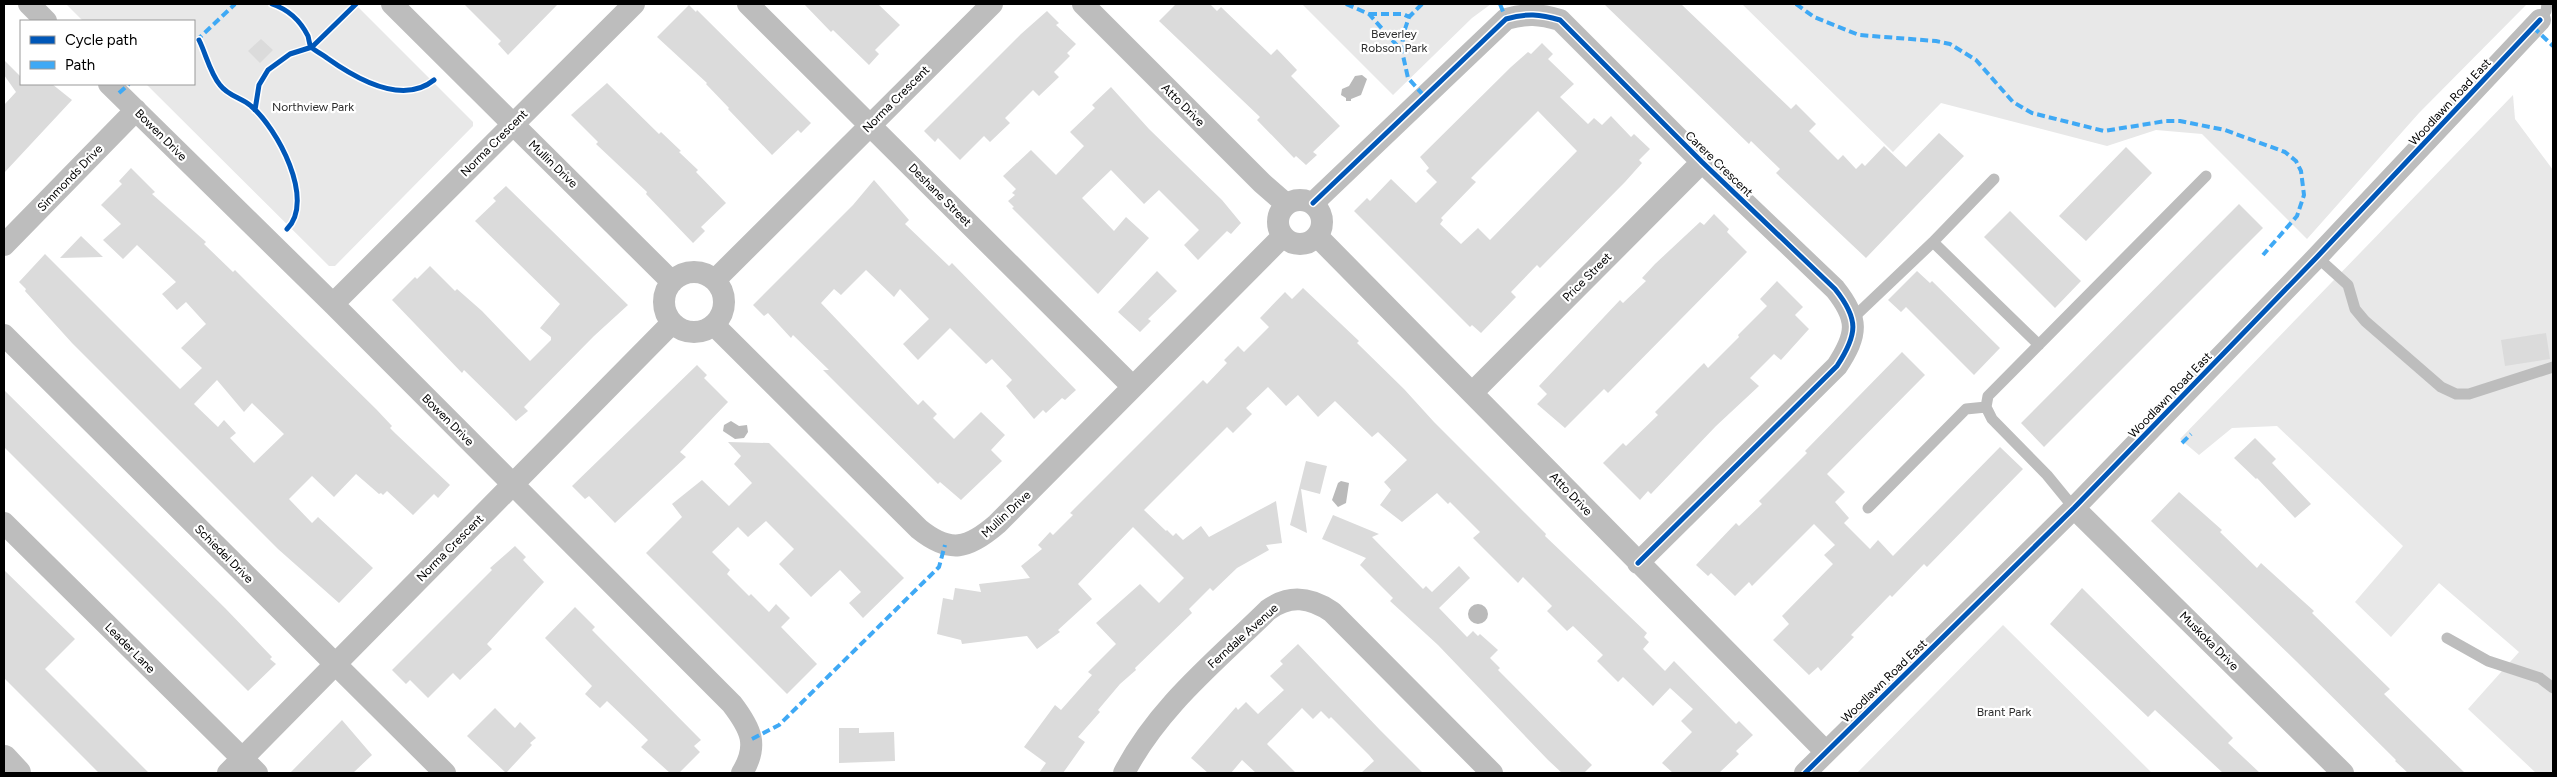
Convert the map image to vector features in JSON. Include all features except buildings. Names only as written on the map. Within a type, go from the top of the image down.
[{"type":"main road","points":[[4,760],[17,773]]},
{"type":"street","points":[[29,4],[45,20]]},
{"type":"street","name":"Mullin Drive","points":[[392,4],[672,282]]},
{"type":"street","name":"Norma Crescent","points":[[333,304],[634,4]]},
{"type":"street","name":"Deshane Street","points":[[748,4],[1133,387]]},
{"type":"street","name":"Norma Crescent","points":[[715,280],[992,4]]},
{"type":"street","name":"Atto Drive","points":[[1083,4],[1262,183],[1286,204]]},
{"type":"street","name":"Woodlawn Road East","points":[[1805,773],[2074,508],[2317,257],[2544,12]]},
{"type":"street","name":"Carere Crescent","points":[[1313,203],[1506,18],[1522,14],[1538,14],[1560,20],[1702,162],[1835,289],[1847,304],[1853,318]]},
{"type":"street","name":"Bowen Drive","points":[[110,85],[333,304],[741,716],[752,739],[752,753],[742,773]]},
{"type":"street","name":"Simmonds Drive","points":[[4,244],[136,110]]},
{"type":"street","name":"Price Street","points":[[1473,392],[1702,162]]},
{"type":"street","points":[[1300,199],[1313,203],[1322,215],[1323,222],[1317,236],[1300,244],[1293,243],[1282,236],[1279,230],[1278,216],[1286,204],[1300,199]]},
{"type":"street","name":"Mullin Drive","points":[[714,325],[919,529],[934,541],[945,545],[965,545],[979,539],[992,529],[1282,236]]},
{"type":"street","name":"Atto Drive","points":[[1317,236],[1473,392],[1638,563],[1826,752]]},
{"type":"street","points":[[691,272],[704,273],[715,280],[722,290],[725,302],[723,314],[714,325],[705,331],[693,333],[682,330],[672,323],[666,314],[664,302],[666,291],[672,282],[680,276],[691,272]]},
{"type":"street","points":[[1638,563],[1837,366],[1849,347],[1853,318]]},
{"type":"street","name":"Norma Crescent","points":[[243,768],[334,664],[511,484],[650,348],[672,323]]},
{"type":"street","name":"Schiedel Drive","points":[[4,335],[445,773]]},
{"type":"street","name":"Muskoka Drive","points":[[2074,508],[2343,773]]},
{"type":"street","name":"Leader Lane","points":[[4,523],[243,768]]},
{"type":"street","name":"Ferndale Avenue","points":[[1124,773],[1149,732],[1181,693],[1268,610],[1278,603],[1300,598],[1310,600],[1332,612],[1492,773]]},
{"type":"lane","points":[[2074,508],[2047,475],[1992,419],[1986,407],[1988,396],[1995,386],[2206,176]]},
{"type":"lane","points":[[1853,318],[1933,242],[1994,179]]},
{"type":"lane","points":[[1933,242],[2039,344]]},
{"type":"lane","points":[[2317,257],[2348,285],[2355,309],[2365,321],[2440,387],[2448,391],[2456,394],[2469,394],[2553,366]]},
{"type":"lane","points":[[1868,508],[1966,409],[1986,407]]},
{"type":"lane","points":[[2447,638],[2488,661],[2540,678],[2553,688]]},
{"type":"green space","name":"Northview Park","points":[[66,4],[355,4],[473,122],[473,126],[335,266],[329,266],[147,85],[195,85],[195,20],[82,20]]},
{"type":"green space","name":"Beverley Robson Park","points":[[1302,4],[1491,4],[1472,18],[1393,95]]},
{"type":"green space","points":[[1742,4],[2527,4],[2419,113],[2307,239],[2202,134],[2156,130],[2107,146],[1941,103],[1893,152]]},
{"type":"green space","points":[[2513,95],[2515,119],[2553,170],[2553,773],[2536,773],[2468,709],[2519,652],[2439,583],[2391,637],[2355,602],[2403,546],[2277,426],[2232,428],[2199,455],[2180,439]]},
{"type":"green space","name":"Brant Park","points":[[2003,625],[2152,773],[1857,773]]},
{"type":"shaded area","points":[[1362,75],[1367,79],[1361,95],[1351,99],[1351,101],[1346,101],[1346,98],[1341,95],[1342,89],[1349,86],[1355,76]]},
{"type":"shaded area","points":[[731,421],[739,426],[747,425],[748,432],[744,438],[735,439],[723,431],[724,425]]},
{"type":"shaded area","points":[[1341,481],[1349,483],[1346,503],[1338,507],[1332,500],[1338,483]]},
{"type":"shaded area","points":[[1474,604],[1482,604],[1488,610],[1488,618],[1482,624],[1474,624],[1468,618],[1468,610]]},
{"type":"marked path","points":[[196,41],[235,4]]},
{"type":"marked path","points":[[1346,4],[1369,14],[1402,51]]},
{"type":"marked path","points":[[1422,4],[1409,17],[1403,35],[1402,51],[1408,78],[1425,97]]},
{"type":"marked path","points":[[1500,4],[1506,19]]},
{"type":"marked path","points":[[1796,4],[1814,17],[1859,35],[1936,41],[1950,44],[1976,60],[2013,102],[2032,113],[2104,131],[2166,121],[2180,121],[2225,130],[2285,152],[2296,161],[2301,171],[2304,195],[2297,216],[2263,255]]},
{"type":"marked path","points":[[1369,14],[1403,14],[1409,17]]},
{"type":"marked path","points":[[2533,27],[2553,46]]},
{"type":"marked path","points":[[119,93],[128,85]]},
{"type":"marked path","points":[[2182,443],[2191,434]]},
{"type":"marked path","points":[[752,739],[779,725],[939,567],[945,545]]},
{"type":"cycle path","points":[[272,4],[288,12],[297,20],[305,30],[311,47],[338,66],[365,81],[393,90],[408,90],[421,87],[434,80]]},
{"type":"cycle path","points":[[255,110],[259,85],[268,70],[290,54],[312,47],[356,4]]},
{"type":"cycle path","points":[[1313,203],[1506,19],[1527,15],[1546,16],[1560,20],[1702,162],[1835,289],[1848,309],[1853,327],[1849,345],[1837,366],[1638,563]]},
{"type":"cycle path","points":[[1805,773],[2074,508],[2317,257],[2540,20]]},
{"type":"cycle path","points":[[199,40],[220,85],[227,92],[251,106],[261,116],[272,130],[290,165],[297,201],[295,216],[287,229]]}]
